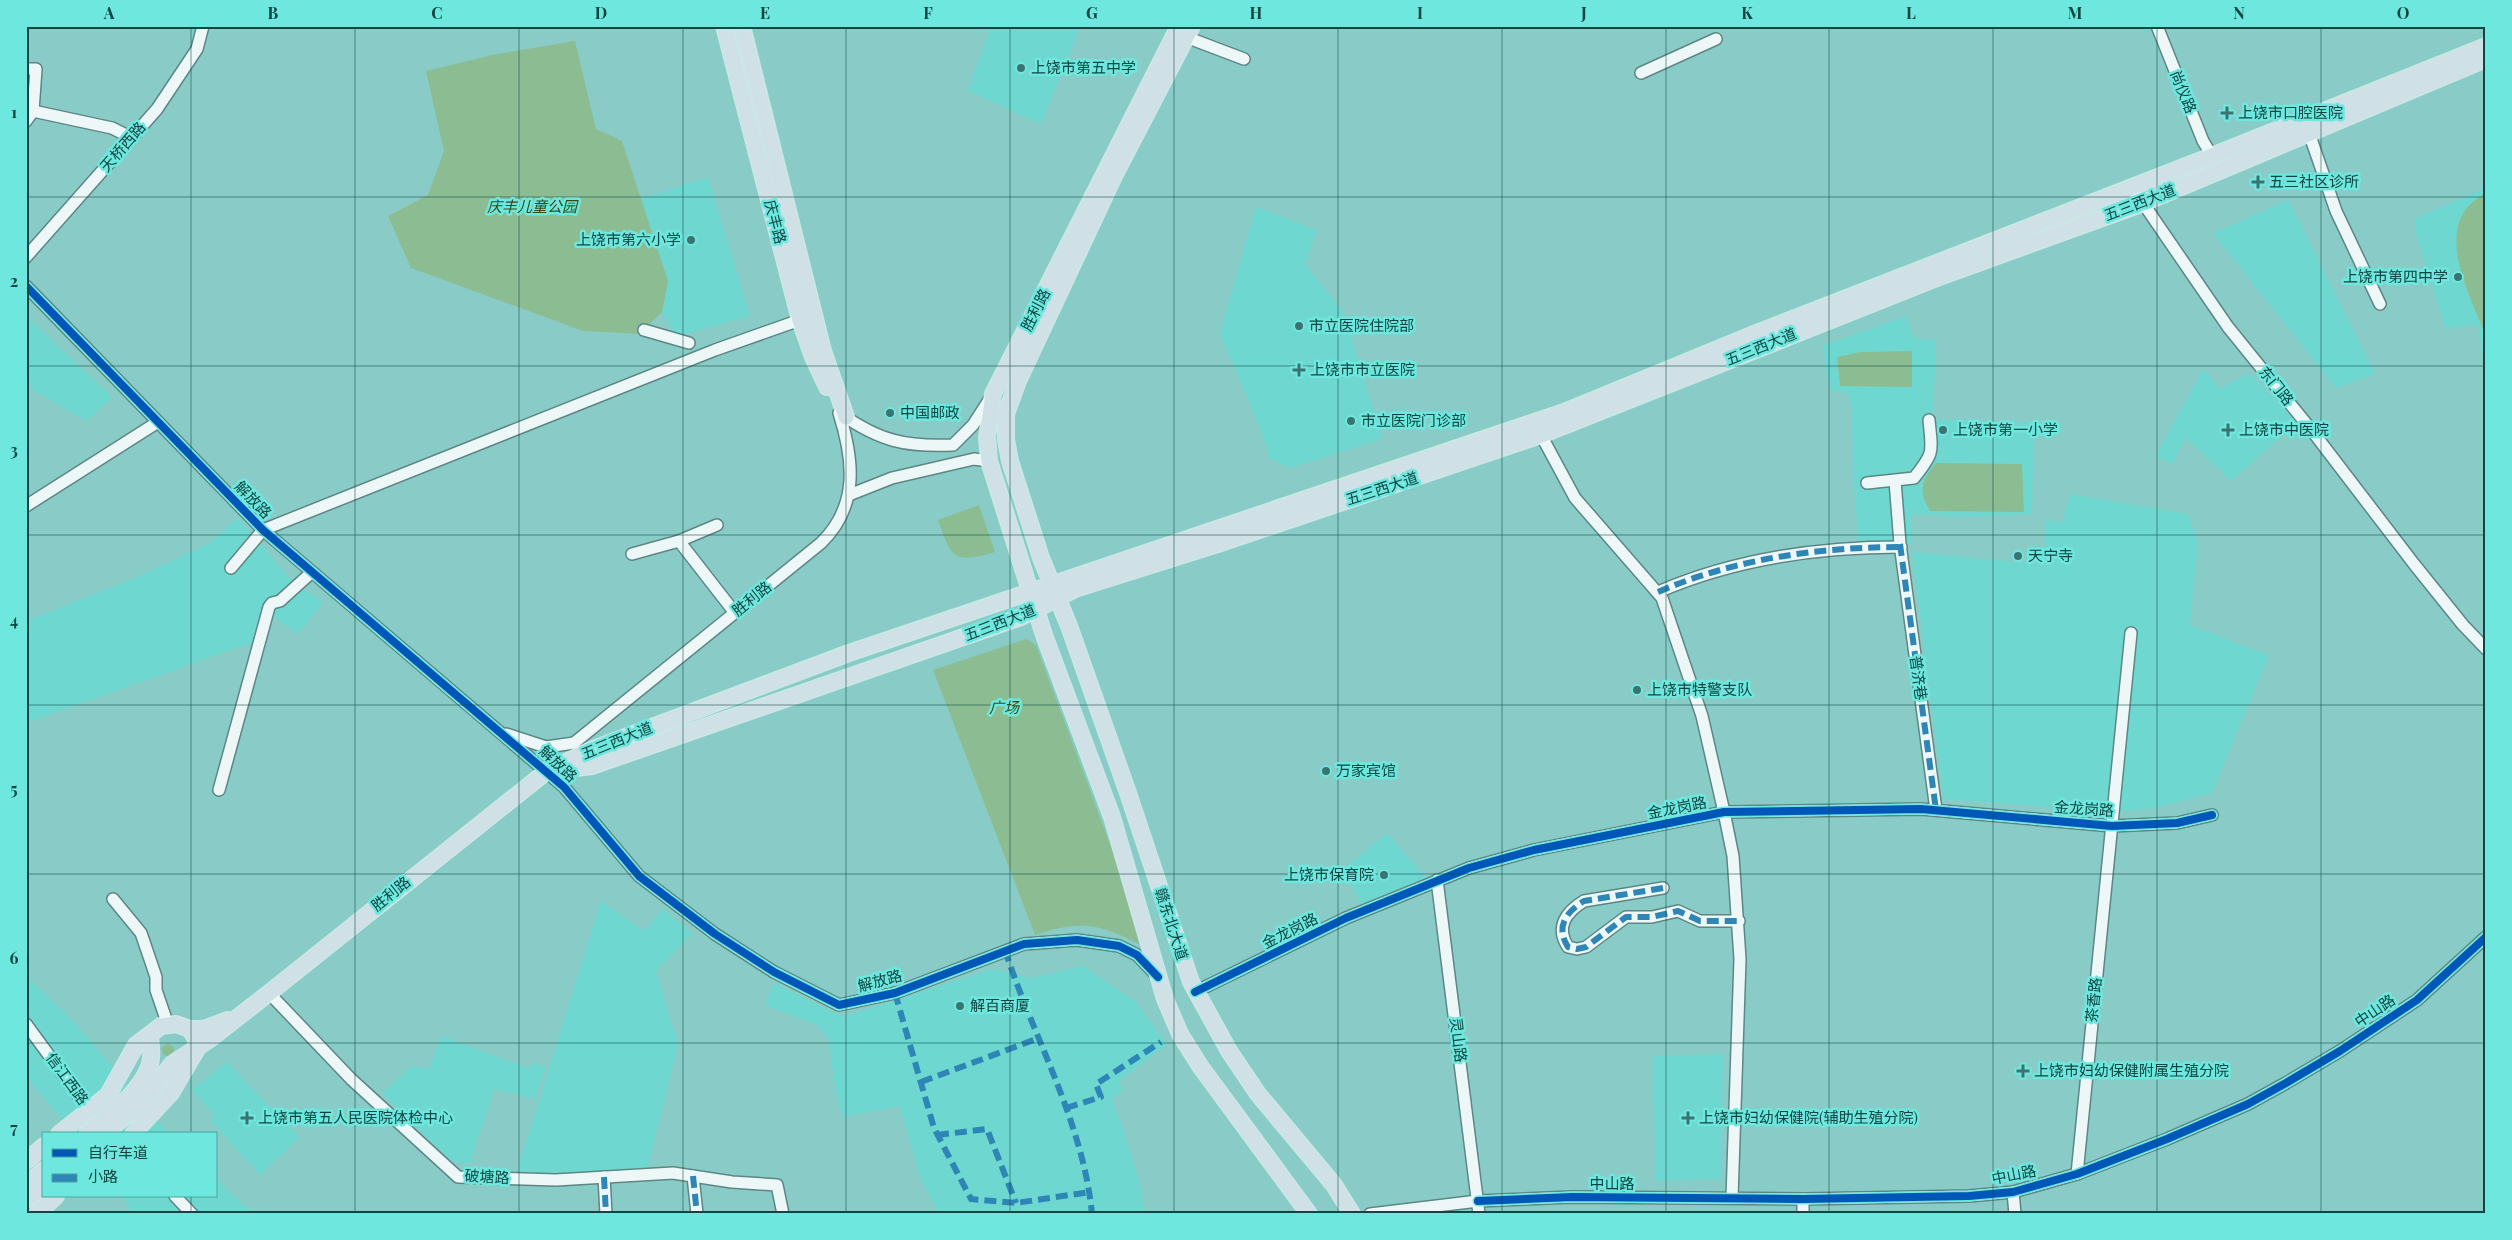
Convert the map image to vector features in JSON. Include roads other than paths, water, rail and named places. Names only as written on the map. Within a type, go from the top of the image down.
[{"type":"main road","name":"庆丰路","points":[[724,26],[800,320],[813,357],[842,415]]},
{"type":"main road","points":[[742,26],[842,415]]},
{"type":"main road","name":"胜利路","points":[[1186,30],[993,394],[987,437],[990,462],[1036,609],[1072,714],[1114,822],[1165,999],[1180,1034],[1200,1066],[1309,1214]]},
{"type":"main road","name":"胜利路","points":[[1057,599],[1010,461],[1006,440],[1006,414],[1018,381],[1076,255],[1186,30]]},
{"type":"main road","name":"五三西大道","points":[[547,771],[591,750],[840,656],[1031,590],[1564,412],[1754,334],[2212,156],[2486,46]]},
{"type":"main road","name":"五三西大道","points":[[547,771],[592,766],[854,677],[1021,617],[1075,589],[1218,544],[1541,435],[1942,276],[2141,204],[2486,59]]},
{"type":"main road","name":"赣东北大道","points":[[1057,599],[1069,626],[1128,793],[1195,992],[1258,1094],[1334,1184],[1352,1214]]},
{"type":"main road","name":"胜利路","points":[[237,1017],[269,994],[547,771]]},
{"type":"main road","points":[[62,1132],[108,1095],[136,1045],[161,1026],[176,1024],[190,1030],[204,1029],[237,1017]]},
{"type":"main road","points":[[106,1132],[140,1104],[172,1064],[197,1049],[237,1017]]},
{"type":"main road","points":[[135,1132],[171,1093],[197,1049],[196,1039],[190,1030]]},
{"type":"main road","points":[[89,1132],[128,1099],[146,1071],[151,1059],[150,1035]]},
{"type":"main road","points":[[26,1161],[42,1148]]},
{"type":"main road","points":[[26,1185],[42,1172]]},
{"type":"main road","points":[[42,1187],[26,1201],[34,1204],[47,1204]]},
{"type":"street","name":"天桥西路","points":[[26,257],[157,109],[197,49],[203,26]]},
{"type":"street","name":"尚仪路","points":[[2157,26],[2203,141],[2212,156]]},
{"type":"street","points":[[1186,30],[1244,59]]},
{"type":"street","points":[[1641,73],[1716,39]]},
{"type":"street","points":[[26,69],[36,69],[33,111],[26,121]]},
{"type":"street","points":[[33,111],[112,128],[132,138]]},
{"type":"street","points":[[2309,133],[2336,212],[2380,304]]},
{"type":"street","name":"东门路","points":[[2132,187],[2141,204],[2228,327],[2313,432],[2433,587],[2486,649]]},
{"type":"street","name":"解放路","points":[[26,286],[263,530],[564,787],[639,876],[715,934],[774,972],[839,1005],[895,993],[1024,944],[1054,941],[1098,941],[1119,946],[1137,955],[1158,977]]},
{"type":"street","points":[[231,568],[263,530],[715,350],[800,320]]},
{"type":"street","points":[[644,330],[689,344]]},
{"type":"street","points":[[842,415],[868,432],[895,442],[927,446],[953,445],[973,425],[993,394]]},
{"type":"street","name":"胜利路","points":[[500,732],[546,747],[574,743],[836,529],[844,513],[849,495],[849,456],[842,415]]},
{"type":"street","points":[[1867,483],[1914,478],[1930,458],[1932,444],[1929,420]]},
{"type":"street","points":[[26,506],[158,422]]},
{"type":"street","name":"金龙岗路","points":[[1541,435],[1575,498],[1607,532],[1641,576],[1658,592],[1702,716],[1733,856],[1739,921],[1740,959],[1732,1198]]},
{"type":"street","points":[[849,495],[892,478],[974,459],[990,462]]},
{"type":"street","name":"普济巷","points":[[1895,481],[1901,547],[1936,810]]},
{"type":"street","points":[[632,554],[679,540],[717,525]]},
{"type":"street","points":[[679,540],[735,613]]},
{"type":"street","points":[[1658,592],[1707,572],[1748,563],[1827,550],[1901,547]]},
{"type":"street","points":[[219,790],[269,607],[272,603],[280,601],[312,572]]},
{"type":"street","name":"茶香路","points":[[2077,1174],[2131,633]]},
{"type":"street","name":"金龙岗路","points":[[1195,992],[1346,918],[1437,880],[1534,850],[1724,812],[1936,810],[2112,826],[2177,823],[2212,815]]},
{"type":"street","name":"灵山路","points":[[1437,880],[1480,1214]]},
{"type":"street","points":[[1663,888],[1584,901],[1575,906],[1563,922],[1561,931],[1563,940],[1568,947],[1577,949],[1586,947],[1626,917],[1652,917],[1678,911],[1700,920],[1739,921]]},
{"type":"street","points":[[113,899],[141,933],[156,977],[156,990],[168,1025]]},
{"type":"street","name":"中山路","points":[[1370,1214],[1411,1211],[1478,1201],[1572,1197],[1803,1200],[1969,1196],[2013,1192],[2077,1174],[2221,1116],[2286,1084],[2340,1052],[2417,1000],[2486,937]]},
{"type":"street","name":"破塘路","points":[[269,994],[351,1078],[458,1177],[556,1180],[672,1173],[732,1182],[777,1185],[783,1214]]},
{"type":"street","name":"信江西路","points":[[26,1024],[89,1110]]},
{"type":"street","points":[[694,1176],[698,1214]]},
{"type":"street","points":[[604,1177],[606,1214]]},
{"type":"street","points":[[2013,1192],[2015,1214]]},
{"type":"street","points":[[177,1198],[192,1214]]},
{"type":"street","points":[[1803,1200],[1803,1214]]},
{"type":"place","name":"上饶市第五中学","points":[[1021,68]]},
{"type":"place","name":"上饶市口腔医院","points":[[2227,113]]},
{"type":"place","name":"五三社区诊所","points":[[2258,182]]},
{"type":"place","name":"上饶市第六小学","points":[[691,240]]},
{"type":"place","name":"上饶市第四中学","points":[[2458,277]]},
{"type":"place","name":"市立医院住院部","points":[[1299,326]]},
{"type":"place","name":"上饶市市立医院","points":[[1299,370]]},
{"type":"place","name":"中国邮政","points":[[890,413]]},
{"type":"place","name":"市立医院门诊部","points":[[1351,421]]},
{"type":"place","name":"上饶市第一小学","points":[[1943,430]]},
{"type":"place","name":"上饶市中医院","points":[[2228,430]]},
{"type":"place","name":"天宁寺","points":[[2018,556]]},
{"type":"place","name":"上饶市特警支队","points":[[1637,690]]},
{"type":"place","name":"万家宾馆","points":[[1326,771]]},
{"type":"place","name":"上饶市保育院","points":[[1384,875]]},
{"type":"place","name":"解百商厦","points":[[960,1006]]},
{"type":"place","name":"上饶市妇幼保健附属生殖分院","points":[[2023,1071]]},
{"type":"place","name":"上饶市第五人民医院体检中心","points":[[247,1118]]},
{"type":"place","name":"上饶市妇幼保健院(辅助生殖分院)","points":[[1688,1118]]},
{"type":"park label","name":"庆丰儿童公园","points":[[532,207]]},
{"type":"park label","name":"广场","points":[[1004,708]]}]
